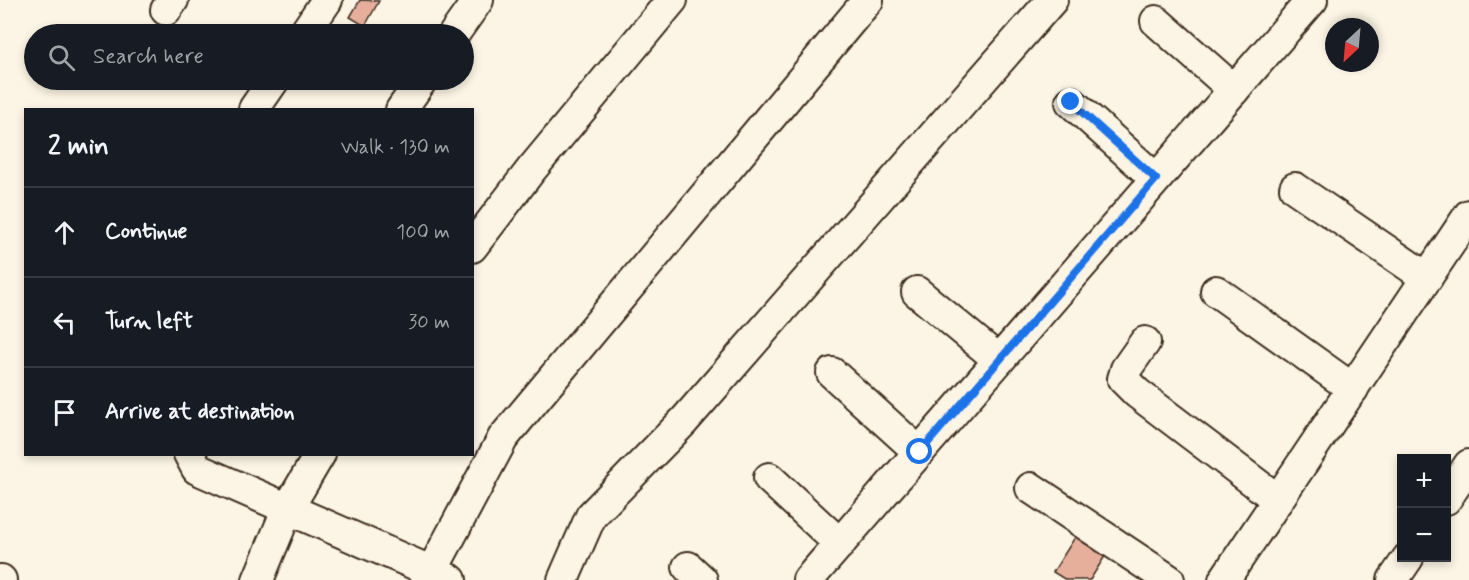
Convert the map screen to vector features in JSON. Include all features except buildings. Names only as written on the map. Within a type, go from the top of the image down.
[{"type":"street","points":[[311,24],[327,0]]},
{"type":"street","points":[[461,24],[478,0]]},
{"type":"street","points":[[474,244],[531,170],[672,0]]},
{"type":"street","points":[[190,456],[197,469],[437,577],[503,438],[868,0]]},
{"type":"street","points":[[563,580],[591,516],[684,421],[1052,0]]},
{"type":"street","points":[[808,580],[1312,0]]},
{"type":"street","points":[[1156,21],[1234,90]]},
{"type":"street","points":[[255,108],[267,90]]},
{"type":"street","points":[[402,108],[415,90]]},
{"type":"street","points":[[1071,102],[1156,179]]},
{"type":"street","points":[[1295,188],[1427,278]]},
{"type":"street","points":[[1224,580],[1469,215]]},
{"type":"street","points":[[1216,291],[1353,388]]},
{"type":"street","points":[[917,292],[999,360]]},
{"type":"street","points":[[1145,342],[1126,369],[1123,380],[1278,500]]},
{"type":"street","points":[[832,373],[920,452]]},
{"type":"street","points":[[258,580],[287,510],[319,456]]},
{"type":"street","points":[[1451,492],[1469,465]]},
{"type":"street","points":[[769,478],[840,544]]},
{"type":"street","points":[[1032,488],[1169,580]]},
{"type":"street","points":[[1393,580],[1405,562]]},
{"type":"route","points":[[920,452],[1156,179],[1071,102]]}]
